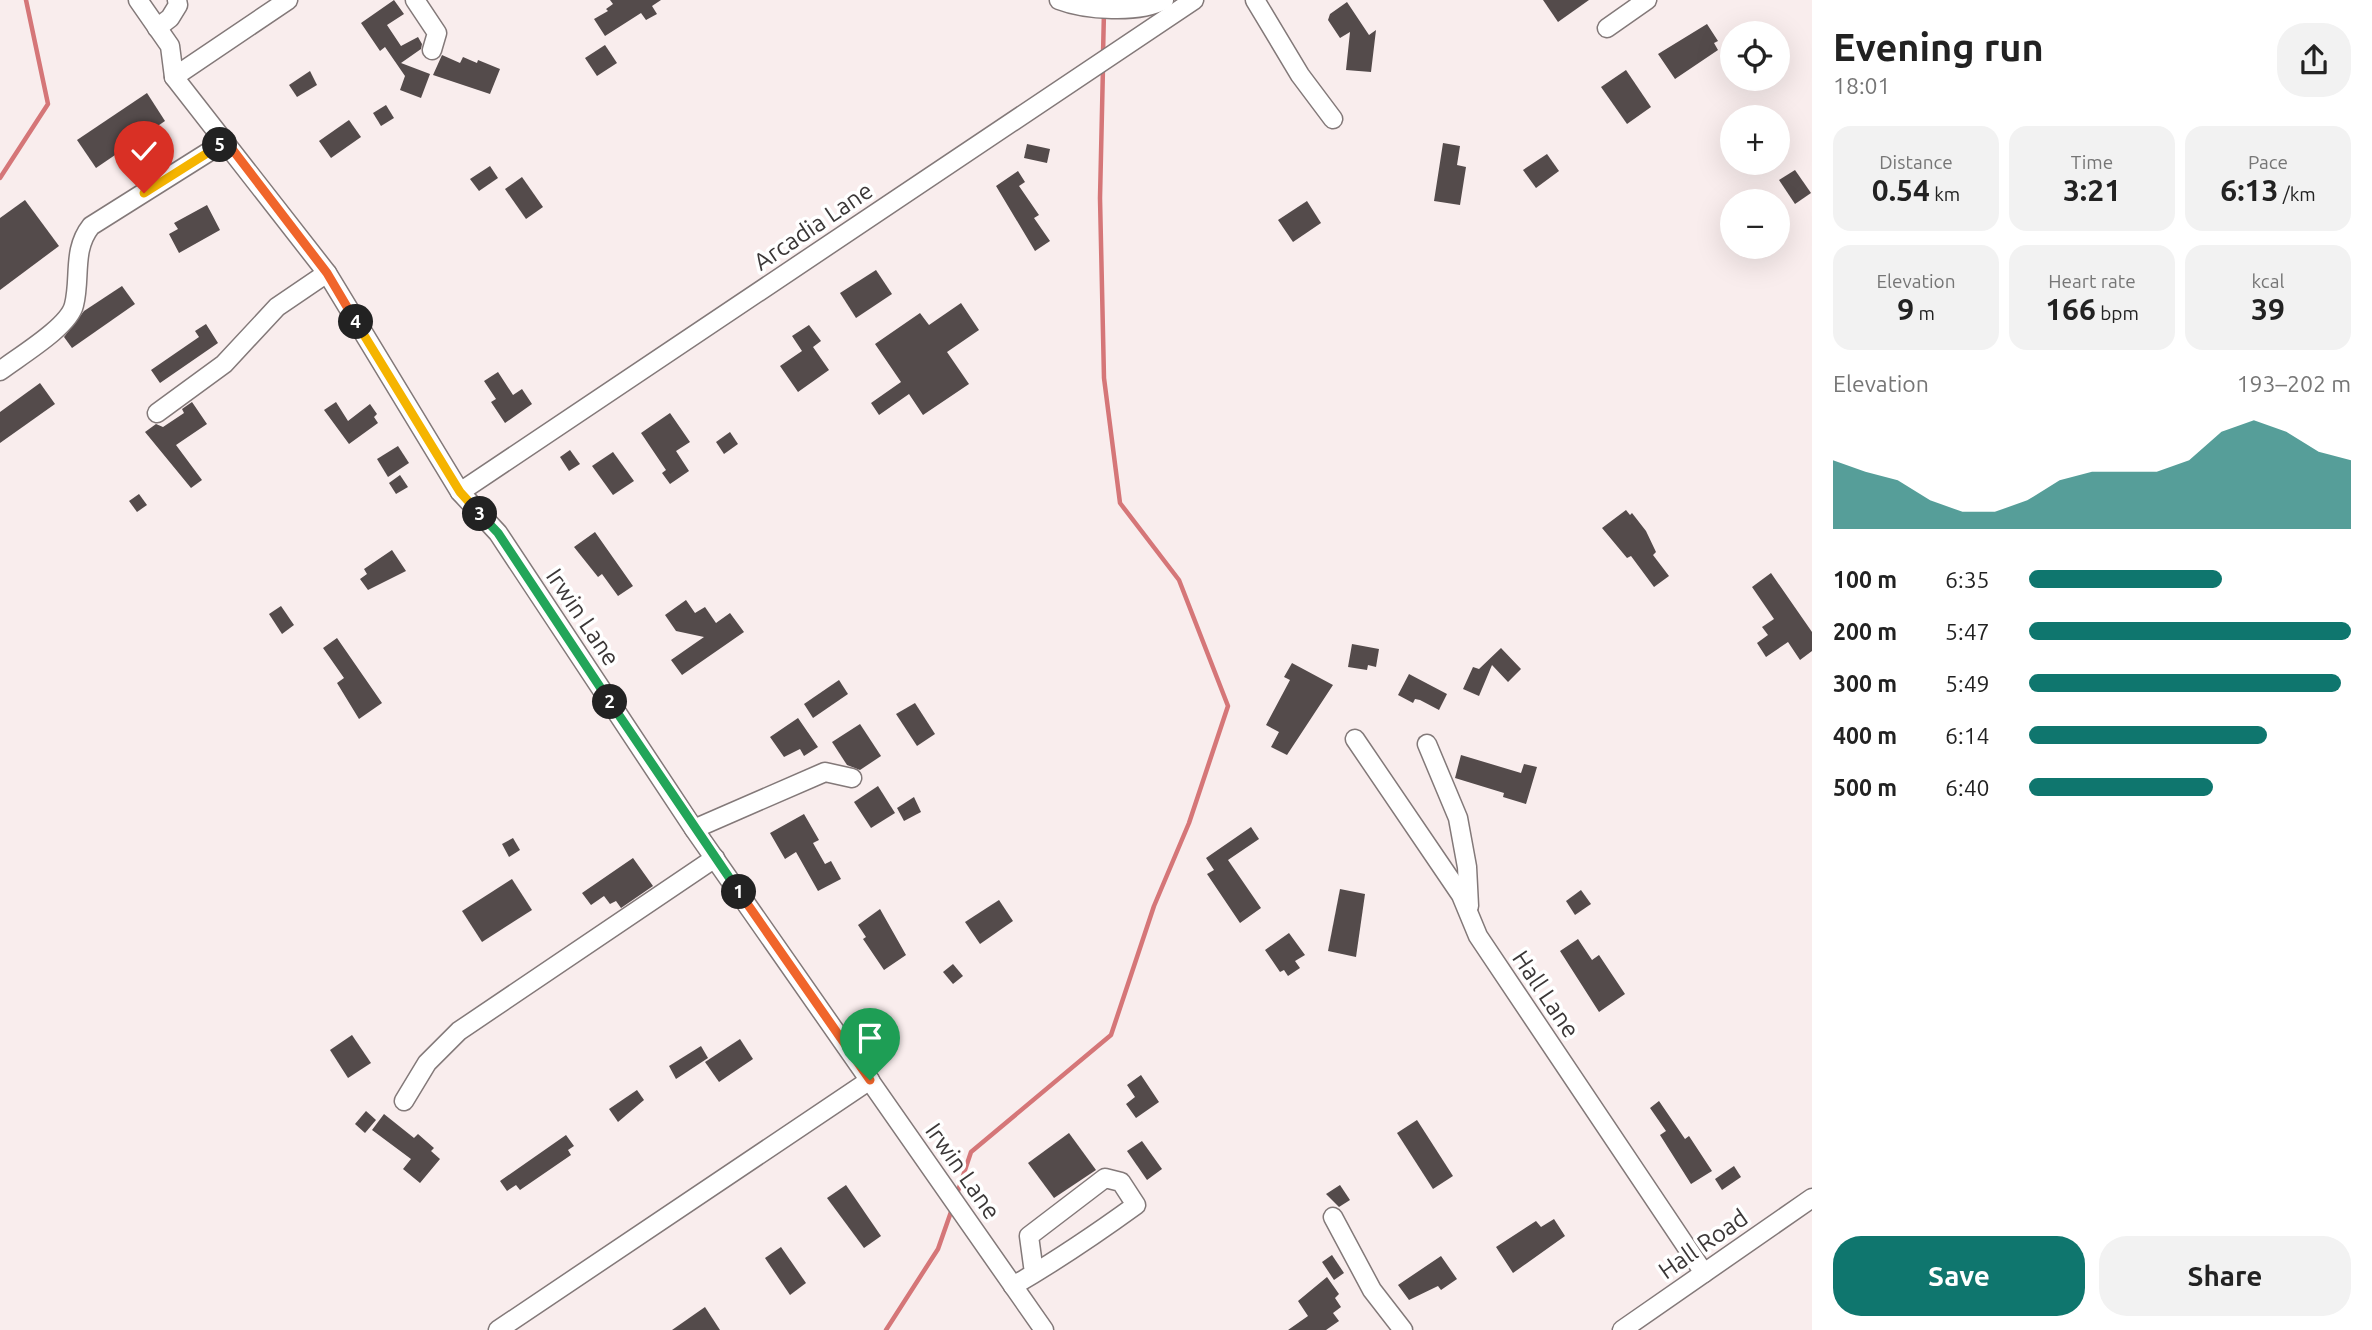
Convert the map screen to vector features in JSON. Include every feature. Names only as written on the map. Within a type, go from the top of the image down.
[{"type":"street","name":"Irwin Lane","points":[[138,0],[170,46],[174,77],[327,273],[460,492],[498,533],[694,829],[1044,1330]]},
{"type":"street","points":[[157,28],[170,18],[177,0]]},
{"type":"street","points":[[174,77],[288,0]]},
{"type":"street","points":[[415,0],[437,33],[432,50]]},
{"type":"street","points":[[1059,0],[1118,9],[1152,7],[1164,0]]},
{"type":"street","name":"Arcadia Lane","points":[[460,492],[1194,0]]},
{"type":"street","points":[[1255,0],[1300,75],[1333,119]]},
{"type":"street","points":[[1607,28],[1647,0]]},
{"type":"street","points":[[0,371],[59,326],[74,308],[81,239],[91,226],[226,141]]},
{"type":"street","points":[[157,413],[224,364],[277,307],[327,273]]},
{"type":"street","name":"Hall Lane","points":[[1355,739],[1461,895],[1478,936],[1704,1273]]},
{"type":"street","points":[[1427,744],[1458,818],[1467,867],[1470,916]]},
{"type":"street","points":[[694,829],[825,772],[852,778]]},
{"type":"street","points":[[404,1101],[427,1063],[459,1031],[715,858]]},
{"type":"street","points":[[498,1330],[870,1080]]},
{"type":"street","points":[[1013,1286],[1034,1273],[1136,1205],[1121,1182],[1105,1178],[1029,1236],[1034,1273]]},
{"type":"street","name":"Hall Road","points":[[1622,1330],[1812,1198]]},
{"type":"street","points":[[1334,1217],[1372,1290],[1403,1330]]},
{"type":"building","points":[[394,0],[404,14],[387,25],[401,46],[418,37],[422,44],[421,49],[401,63],[430,74],[421,98],[400,90],[405,76],[385,47],[380,51],[361,23]]},
{"type":"building","points":[[610,0],[661,0],[652,6],[657,14],[646,20],[641,13],[605,36],[594,19],[608,11],[606,9],[613,4]]},
{"type":"building","points":[[1543,0],[1589,0],[1558,22]]},
{"type":"building","points":[[1347,2],[1369,35],[1376,30],[1371,72],[1346,70],[1350,32],[1340,38],[1328,20],[1330,14]]},
{"type":"building","points":[[1707,24],[1718,41],[1714,43],[1718,50],[1675,79],[1658,54]]},
{"type":"building","points":[[605,45],[617,63],[597,76],[585,58]]},
{"type":"building","points":[[442,55],[460,63],[463,57],[477,63],[478,60],[500,69],[490,94],[433,75]]},
{"type":"building","points":[[1626,70],[1651,107],[1627,124],[1601,87]]},
{"type":"building","points":[[310,71],[317,85],[297,97],[289,85]]},
{"type":"building","points":[[147,93],[165,121],[96,168],[77,140]]},
{"type":"building","points":[[386,105],[394,118],[381,126],[373,113]]},
{"type":"building","points":[[349,120],[361,137],[331,158],[319,141]]},
{"type":"building","points":[[1443,143],[1460,146],[1457,165],[1466,167],[1460,205],[1434,201]]},
{"type":"building","points":[[1027,144],[1050,149],[1047,163],[1024,158]]},
{"type":"building","points":[[1547,154],[1559,171],[1536,188],[1523,170]]},
{"type":"building","points":[[490,166],[498,178],[479,191],[470,179]]},
{"type":"building","points":[[1795,170],[1811,193],[1795,204],[1790,196],[1790,189],[1785,189],[1779,180]]},
{"type":"building","points":[[1018,171],[1025,182],[1019,186],[1039,215],[1034,218],[1050,241],[1035,251],[996,186]]},
{"type":"building","points":[[522,177],[543,207],[526,219],[505,189]]},
{"type":"building","points":[[25,200],[59,246],[0,290],[0,218]]},
{"type":"building","points":[[1307,201],[1321,223],[1293,242],[1278,220]]},
{"type":"building","points":[[207,205],[220,230],[179,253],[169,234],[178,229],[174,223]]},
{"type":"building","points":[[876,270],[892,294],[856,318],[840,293]]},
{"type":"building","points":[[122,286],[135,304],[72,348],[64,337],[84,311]]},
{"type":"building","points":[[961,303],[979,330],[947,352],[969,384],[923,415],[909,394],[879,415],[871,403],[901,382],[875,344],[920,313],[929,325]]},
{"type":"building","points":[[206,324],[218,343],[160,383],[151,370],[199,337],[195,331]]},
{"type":"building","points":[[809,325],[821,341],[813,347],[829,370],[798,392],[780,366],[802,351],[792,336]]},
{"type":"building","points":[[498,372],[513,395],[522,389],[532,404],[505,423],[491,402],[496,399],[484,381]]},
{"type":"building","points":[[40,383],[55,404],[0,443],[0,412]]},
{"type":"building","points":[[192,402],[207,424],[176,445],[202,480],[191,488],[145,432],[156,424],[163,427],[184,413],[182,409]]},
{"type":"building","points":[[336,402],[348,421],[370,404],[377,414],[374,417],[378,423],[349,444],[324,410]]},
{"type":"building","points":[[670,413],[690,442],[676,451],[689,471],[670,484],[662,473],[666,470],[641,433]]},
{"type":"building","points":[[730,432],[738,444],[724,454],[716,442]]},
{"type":"building","points":[[398,446],[409,463],[388,477],[377,459]]},
{"type":"building","points":[[570,450],[580,464],[569,471],[560,457]]},
{"type":"building","points":[[613,452],[634,481],[613,495],[592,466]]},
{"type":"building","points":[[400,475],[408,487],[396,494],[389,483]]},
{"type":"building","points":[[139,494],[147,505],[137,512],[129,501]]},
{"type":"building","points":[[1626,510],[1630,515],[1632,513],[1646,531],[1656,552],[1653,555],[1669,576],[1654,587],[1631,556],[1627,558],[1602,528]]},
{"type":"building","points":[[595,532],[633,586],[618,596],[602,574],[598,577],[574,547]]},
{"type":"building","points":[[392,550],[406,571],[368,590],[360,579],[367,574],[364,569]]},
{"type":"building","points":[[1771,573],[1812,632],[1812,651],[1800,660],[1788,642],[1766,657],[1757,643],[1768,635],[1762,627],[1774,619],[1752,587]]},
{"type":"building","points":[[686,600],[695,613],[705,607],[716,623],[730,613],[744,632],[682,675],[671,660],[704,637],[676,631],[665,615]]},
{"type":"building","points":[[281,606],[294,625],[282,634],[269,614]]},
{"type":"building","points":[[337,638],[382,703],[359,719],[337,683],[344,678],[323,648]]},
{"type":"building","points":[[1352,644],[1379,649],[1376,667],[1368,665],[1367,670],[1348,667]]},
{"type":"building","points":[[1501,648],[1521,669],[1508,682],[1492,665],[1479,696],[1463,689],[1473,667],[1479,669]]},
{"type":"building","points":[[1292,663],[1333,685],[1287,755],[1271,747],[1279,732],[1266,725],[1290,680],[1284,677]]},
{"type":"building","points":[[1409,674],[1447,694],[1439,710],[1420,700],[1415,699],[1413,703],[1398,695]]},
{"type":"building","points":[[839,680],[848,694],[813,718],[804,704]]},
{"type":"building","points":[[915,703],[935,734],[917,746],[896,714]]},
{"type":"building","points":[[798,718],[818,747],[804,756],[800,749],[784,757],[770,737]]},
{"type":"building","points":[[860,724],[881,756],[860,770],[847,765],[832,742]]},
{"type":"building","points":[[1461,755],[1521,773],[1524,764],[1537,767],[1526,804],[1503,797],[1504,793],[1455,778]]},
{"type":"building","points":[[878,786],[895,813],[871,828],[854,802]]},
{"type":"building","points":[[914,797],[921,812],[904,821],[897,808]]},
{"type":"building","points":[[804,814],[819,840],[813,843],[825,864],[831,861],[841,879],[818,891],[796,852],[785,859],[770,833]]},
{"type":"building","points":[[1251,827],[1259,839],[1228,860],[1261,908],[1240,923],[1207,874],[1214,870],[1206,858]]},
{"type":"building","points":[[513,838],[520,850],[509,857],[502,844]]},
{"type":"building","points":[[633,858],[653,886],[621,908],[616,901],[610,904],[604,896],[591,905],[582,893]]},
{"type":"building","points":[[512,879],[532,910],[482,942],[462,911]]},
{"type":"building","points":[[1340,889],[1365,894],[1356,957],[1328,951]]},
{"type":"building","points":[[1581,890],[1591,904],[1575,915],[1566,901]]},
{"type":"building","points":[[999,900],[1013,921],[980,944],[965,922]]},
{"type":"building","points":[[880,909],[906,955],[884,970],[863,939],[866,937],[858,925]]},
{"type":"building","points":[[1289,933],[1305,955],[1295,961],[1300,968],[1288,976],[1284,970],[1280,972],[1265,950]]},
{"type":"building","points":[[1578,939],[1592,960],[1599,955],[1625,994],[1599,1012],[1560,951]]},
{"type":"building","points":[[953,964],[963,976],[953,984],[943,972]]},
{"type":"building","points":[[352,1035],[371,1063],[348,1078],[330,1050]]},
{"type":"building","points":[[740,1039],[753,1059],[719,1082],[705,1062]]},
{"type":"building","points":[[701,1046],[708,1058],[676,1079],[669,1066]]},
{"type":"building","points":[[1141,1075],[1159,1102],[1136,1118],[1126,1104],[1135,1097],[1127,1085]]},
{"type":"building","points":[[637,1090],[644,1100],[618,1122],[609,1109]]},
{"type":"building","points":[[1659,1101],[1685,1139],[1689,1136],[1712,1171],[1691,1184],[1660,1135],[1666,1131],[1650,1108]]},
{"type":"building","points":[[366,1111],[376,1120],[365,1133],[355,1124]]},
{"type":"building","points":[[384,1114],[414,1138],[418,1134],[434,1148],[431,1151],[440,1159],[420,1183],[403,1169],[411,1159],[372,1130]]},
{"type":"building","points":[[1417,1120],[1453,1176],[1433,1189],[1397,1133]]},
{"type":"building","points":[[1069,1133],[1096,1170],[1054,1198],[1028,1163]]},
{"type":"building","points":[[566,1135],[574,1146],[568,1150],[571,1155],[520,1190],[516,1185],[507,1191],[500,1181]]},
{"type":"building","points":[[1142,1141],[1162,1169],[1147,1180],[1127,1151]]},
{"type":"building","points":[[1734,1166],[1741,1177],[1722,1190],[1715,1179]]},
{"type":"building","points":[[846,1185],[881,1236],[864,1248],[827,1198]]},
{"type":"building","points":[[1340,1185],[1350,1200],[1339,1207],[1326,1194]]},
{"type":"building","points":[[1554,1219],[1565,1236],[1513,1273],[1496,1247],[1536,1221],[1541,1227]]},
{"type":"building","points":[[781,1247],[806,1283],[790,1295],[765,1258]]},
{"type":"building","points":[[1332,1255],[1344,1273],[1334,1280],[1322,1262]]},
{"type":"building","points":[[1441,1256],[1457,1279],[1441,1290],[1438,1286],[1409,1300],[1398,1285]]},
{"type":"building","points":[[1327,1277],[1339,1294],[1335,1298],[1341,1307],[1333,1313],[1339,1321],[1326,1330],[1288,1330],[1308,1316],[1298,1301]]},
{"type":"building","points":[[705,1307],[720,1330],[672,1330]]},
{"type":"waterway","points":[[0,178],[48,104],[26,0]]},
{"type":"waterway","points":[[1103,55],[1104,11]]},
{"type":"waterway","points":[[956,1197],[971,1152],[1111,1035],[1154,906],[1189,823],[1228,706],[1179,580],[1120,503],[1104,378],[1100,198],[1103,67]]},
{"type":"waterway","points":[[886,1330],[938,1249],[952,1209]]},
{"type":"route","points":[[144,193],[226,141],[327,273],[460,492],[498,533],[694,829],[870,1080]]}]
